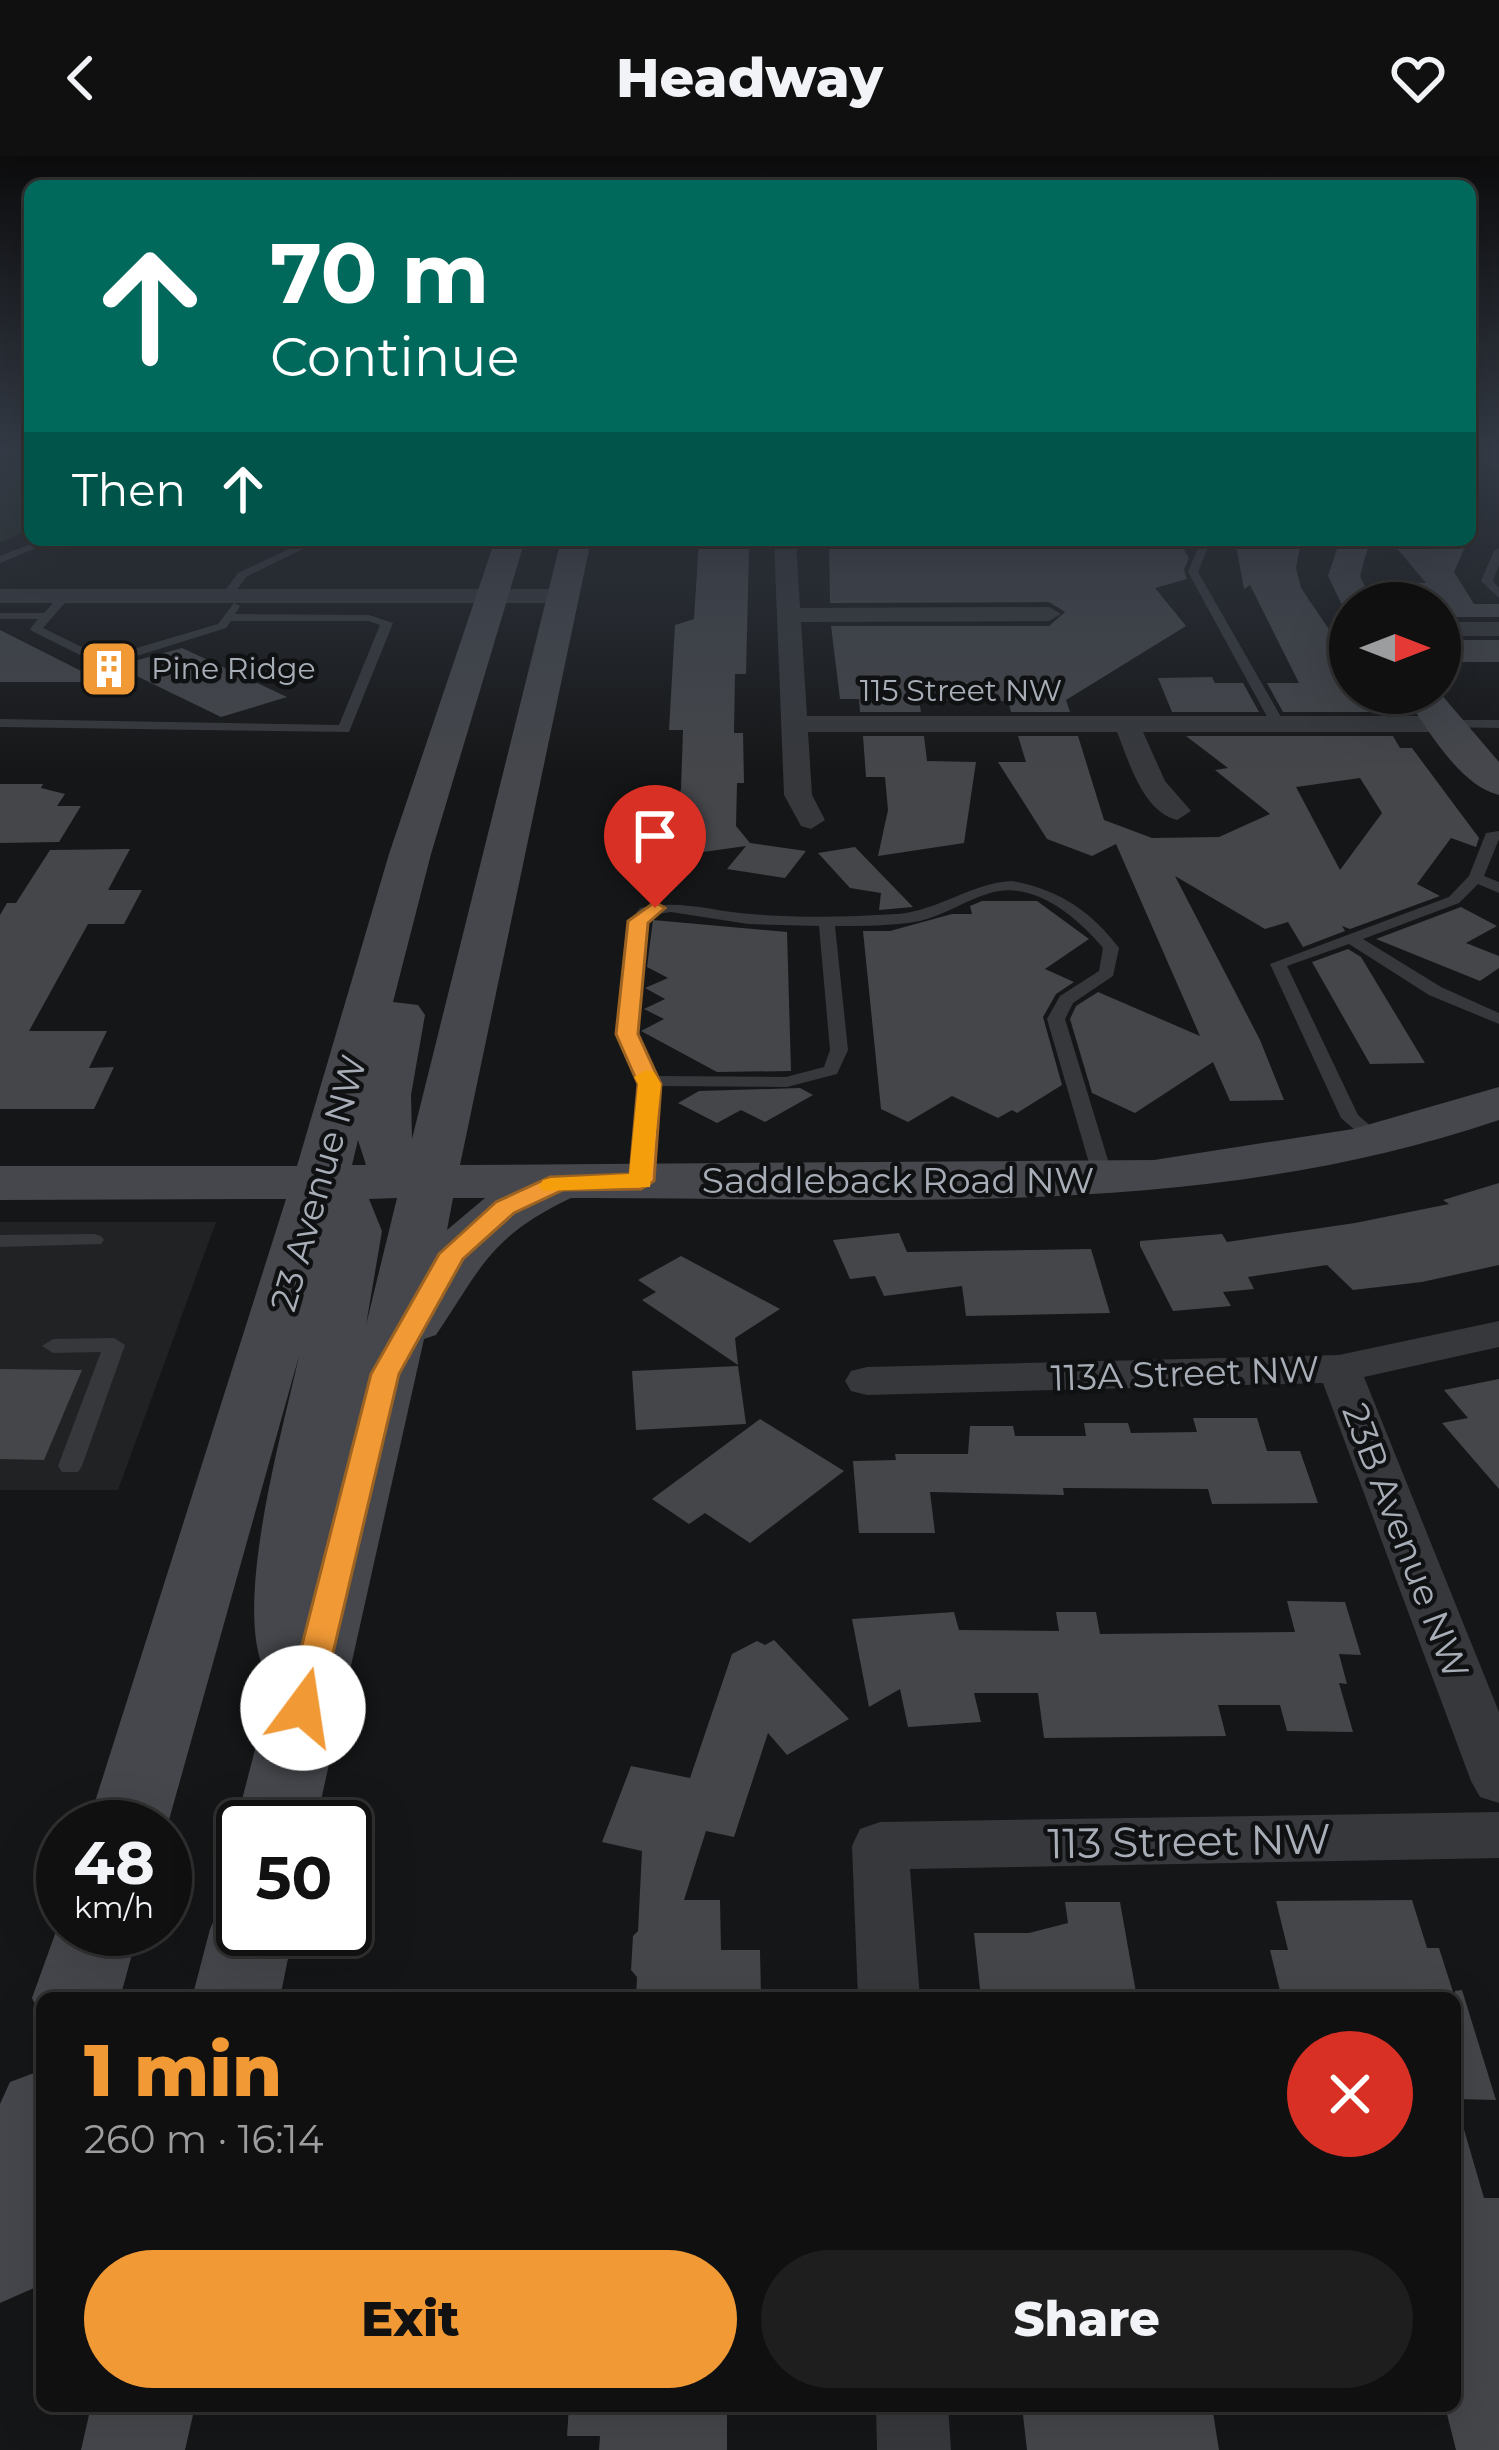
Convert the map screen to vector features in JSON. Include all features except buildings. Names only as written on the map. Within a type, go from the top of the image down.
[{"type":"main road","name":"23 Avenue NW","points":[[135,1800],[319,1184],[410,854],[503,559]]},
{"type":"main road","points":[[281,1800],[385,1374],[571,559]]},
{"type":"main road","points":[[1437,714],[1499,783]]},
{"type":"main road","points":[[410,854],[428,909],[391,1055],[385,1116],[387,1152],[397,1173],[428,1183]]},
{"type":"main road","name":"Saddleback Road NW","points":[[0,1183],[1104,1180],[1219,1171],[1378,1141],[1499,1103]]},
{"type":"main road","points":[[385,1374],[452,1254],[505,1208],[559,1183]]},
{"type":"main road","points":[[293,1750],[292,1556],[353,1231],[346,1208],[319,1184]]},
{"type":"main road","points":[[78,1992],[89,1956]]},
{"type":"main road","points":[[237,1992],[246,1956]]},
{"type":"main road","points":[[0,2254],[36,2133]]},
{"type":"main road","points":[[133,2450],[142,2412]]},
{"type":"street","points":[[786,559],[798,800],[811,820]]},
{"type":"street","points":[[0,596],[231,603],[562,596]]},
{"type":"street","points":[[790,614],[1048,614]]},
{"type":"street","points":[[1461,629],[1499,629]]},
{"type":"street","name":"115 Street NW","points":[[795,724],[1278,724],[1381,714]]},
{"type":"street","points":[[1127,724],[1152,784],[1177,811]]},
{"type":"street","name":"113A Street NW","points":[[867,1381],[1339,1369],[1499,1334]]},
{"type":"street","name":"23B Avenue NW","points":[[1339,1369],[1499,1781]]},
{"type":"street","name":"113 Street NW","points":[[889,1992],[880,1846],[1499,1835]]},
{"type":"street","points":[[912,2412],[914,2450]]},
{"type":"lane","points":[[65,596],[36,629],[86,653],[124,656],[222,626],[242,575],[276,559]]},
{"type":"lane","points":[[1198,559],[1193,572],[1278,724]]},
{"type":"lane","points":[[1496,559],[1487,581],[1499,595]]},
{"type":"lane","points":[[0,723],[344,729],[387,623],[231,603]]},
{"type":"lane","points":[[0,616],[47,616]]},
{"type":"lane","points":[[1454,714],[1499,724]]},
{"type":"lane","points":[[1378,1141],[1350,1118],[1278,964],[1454,900],[1476,878],[1491,836],[1499,835]]},
{"type":"lane","points":[[1476,878],[1499,888]]},
{"type":"lane","points":[[641,1181],[648,1081],[627,1034],[638,921],[646,911],[681,908],[742,919],[910,918],[942,912],[988,890],[1013,886],[1040,893],[1087,916],[1111,948],[1107,973],[1066,1000],[1056,1018],[1104,1180]]},
{"type":"lane","points":[[648,1081],[787,1082],[830,1070],[838,1050],[826,920]]},
{"type":"lane","points":[[1349,937],[1435,991],[1499,1019]]},
{"type":"lane","points":[[0,1241],[94,1240]]},
{"type":"lane","points":[[53,1346],[114,1345],[70,1466]]},
{"type":"shaded area","points":[[0,1222],[216,1222],[118,1490],[0,1490]]},
{"type":"slow traffic","points":[[551,1186],[641,1181],[650,1084],[646,1077]]},
{"type":"place","name":"Pine Ridge","points":[[109,669]]},
{"type":"route","points":[[303,1708],[385,1374],[452,1254],[505,1208],[559,1183],[641,1181],[650,1084],[627,1034],[638,921],[655,908]]}]
